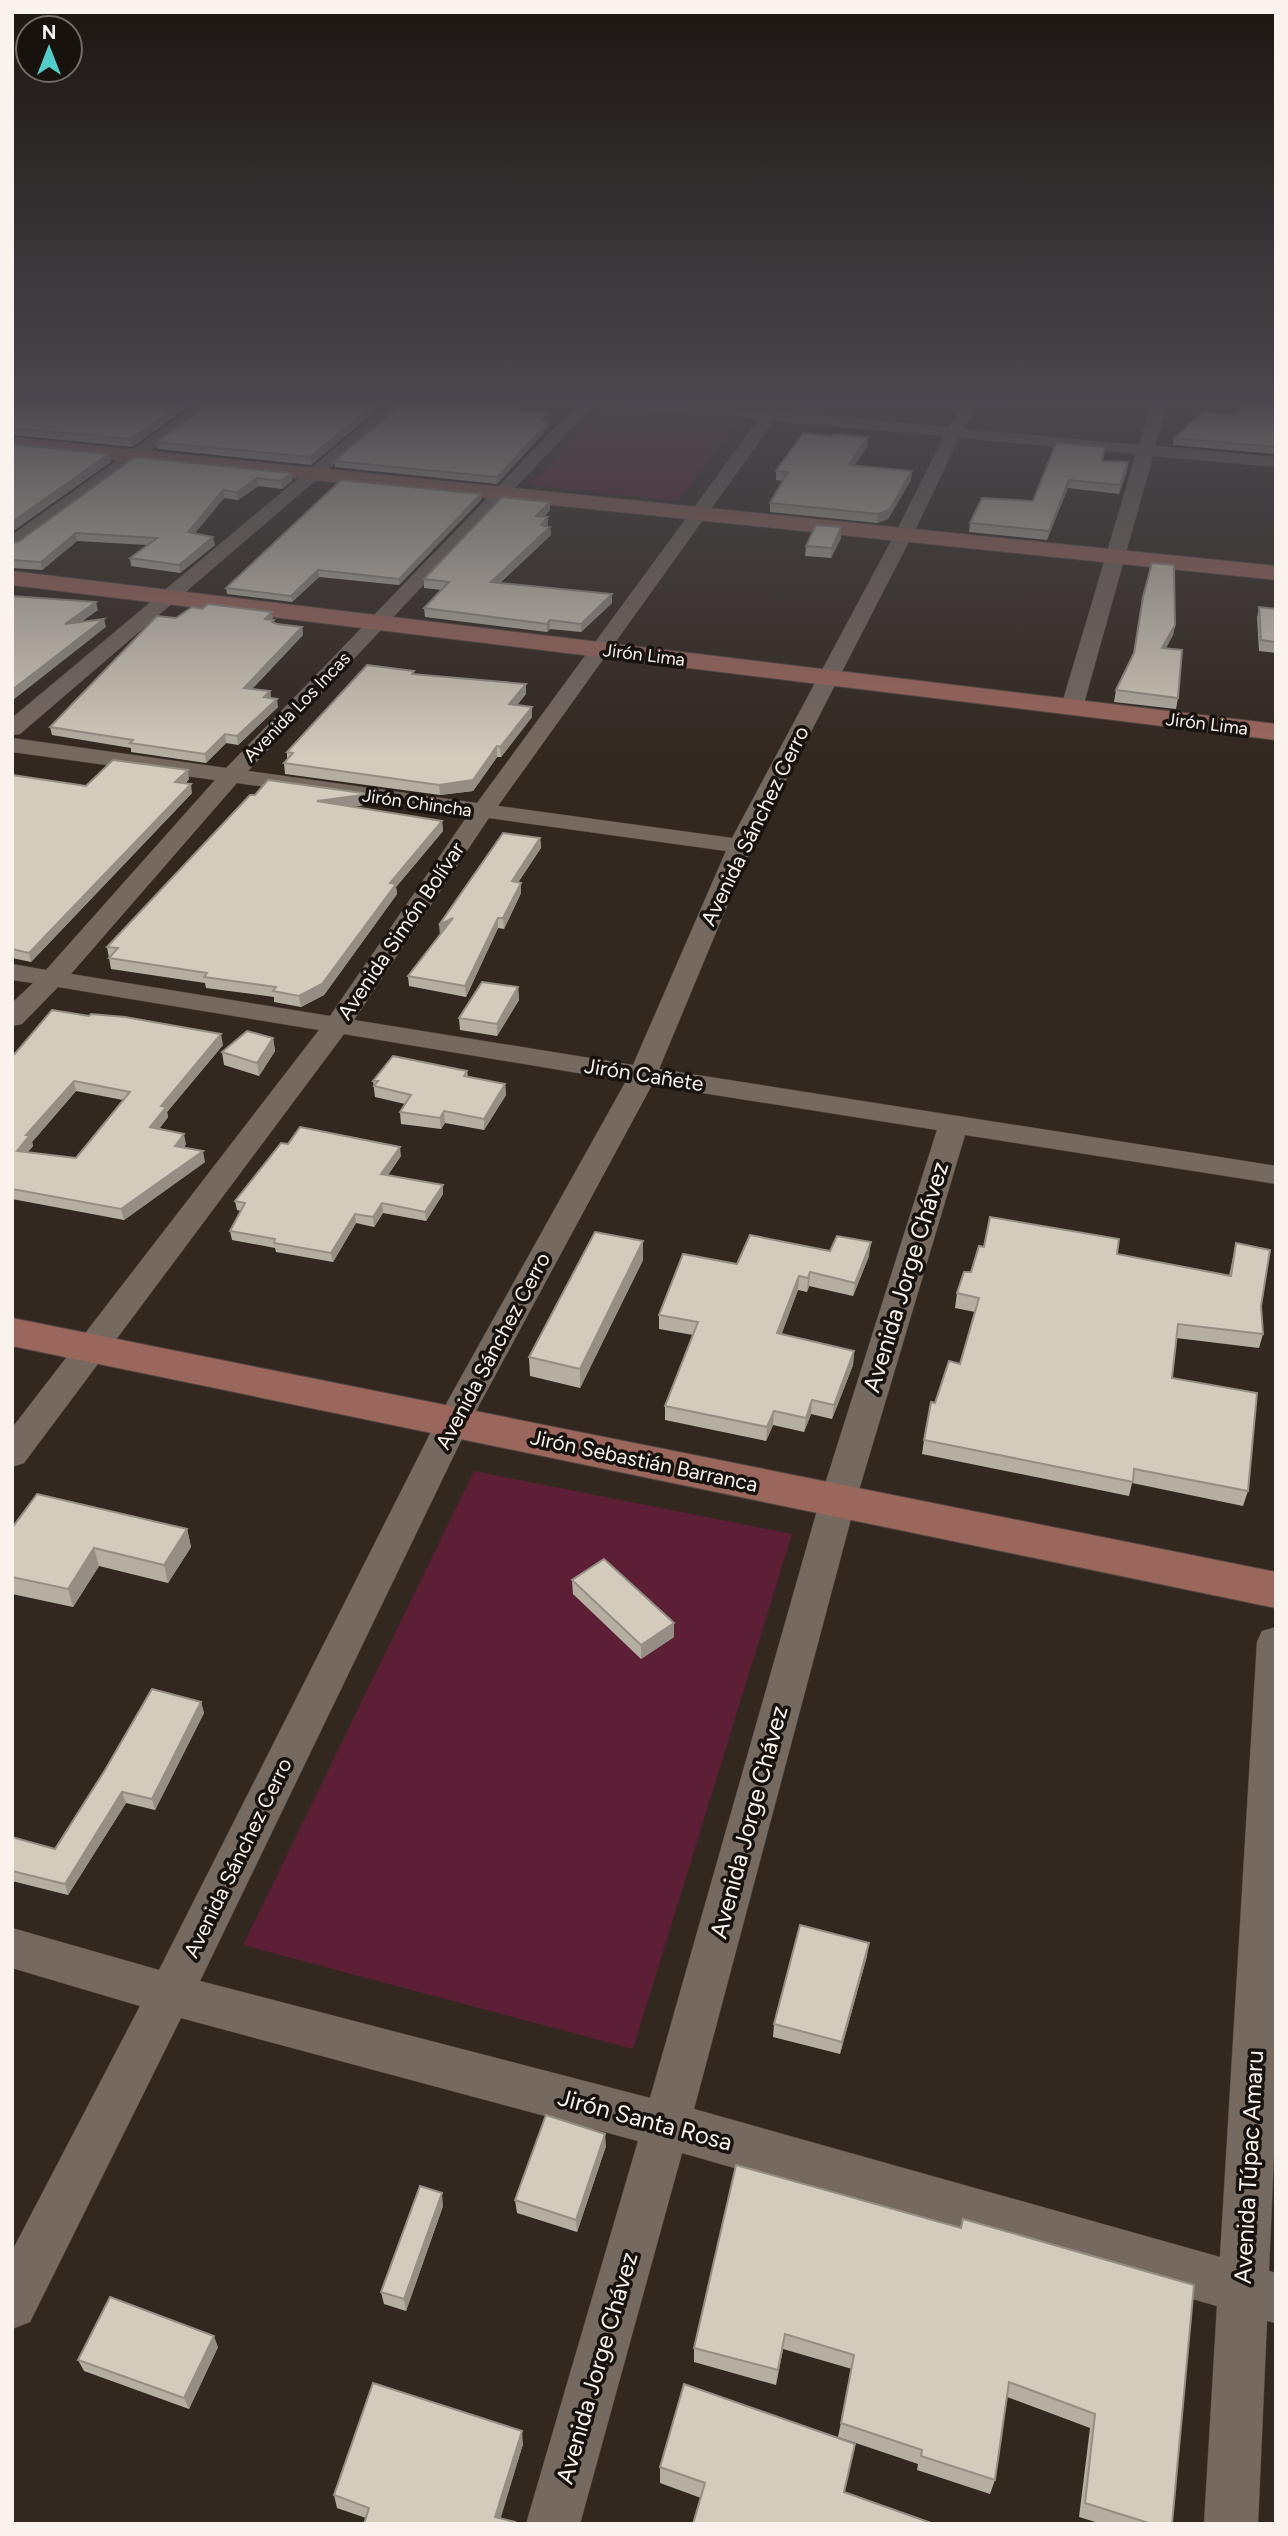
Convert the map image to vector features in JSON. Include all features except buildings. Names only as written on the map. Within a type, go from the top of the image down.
[{"type":"street","points":[[12,544],[47,519]]},
{"type":"street","points":[[12,729],[260,519]]},
{"type":"street","name":"Avenida Los Incas","points":[[12,1018],[51,979],[230,777],[476,519]]},
{"type":"street","name":"Avenida Simón Bolívar","points":[[12,1454],[338,1024],[482,812],[693,519]]},
{"type":"street","points":[[791,519],[1116,553],[1276,573]]},
{"type":"street","name":"Avenida Sánchez Cerro","points":[[12,2304],[170,1994],[453,1422],[643,1075],[740,846],[911,519]]},
{"type":"street","points":[[1072,707],[1125,519]]},
{"type":"street","points":[[1116,553],[1276,566]]},
{"type":"street","name":"Jirón Lima","points":[[12,578],[1276,732]]},
{"type":"street","name":"Jirón Chincha","points":[[12,745],[740,846]]},
{"type":"street","name":"Jirón Cañete","points":[[12,972],[1276,1175]]},
{"type":"street","name":"Avenida Jorge Chávez","points":[[553,2524],[838,1500],[954,1122]]},
{"type":"street","name":"Jirón Sebastián Barranca","points":[[12,1332],[1276,1590]]},
{"type":"street","name":"Avenida Túpac Amaru","points":[[1231,2524],[1259,2294],[1276,1642]]},
{"type":"street","name":"Jirón Santa Rosa","points":[[12,1948],[170,1994],[666,2125],[1259,2294]]},
{"type":"shaded area","points":[[474,1471],[792,1534],[633,2049],[243,1945]]}]
